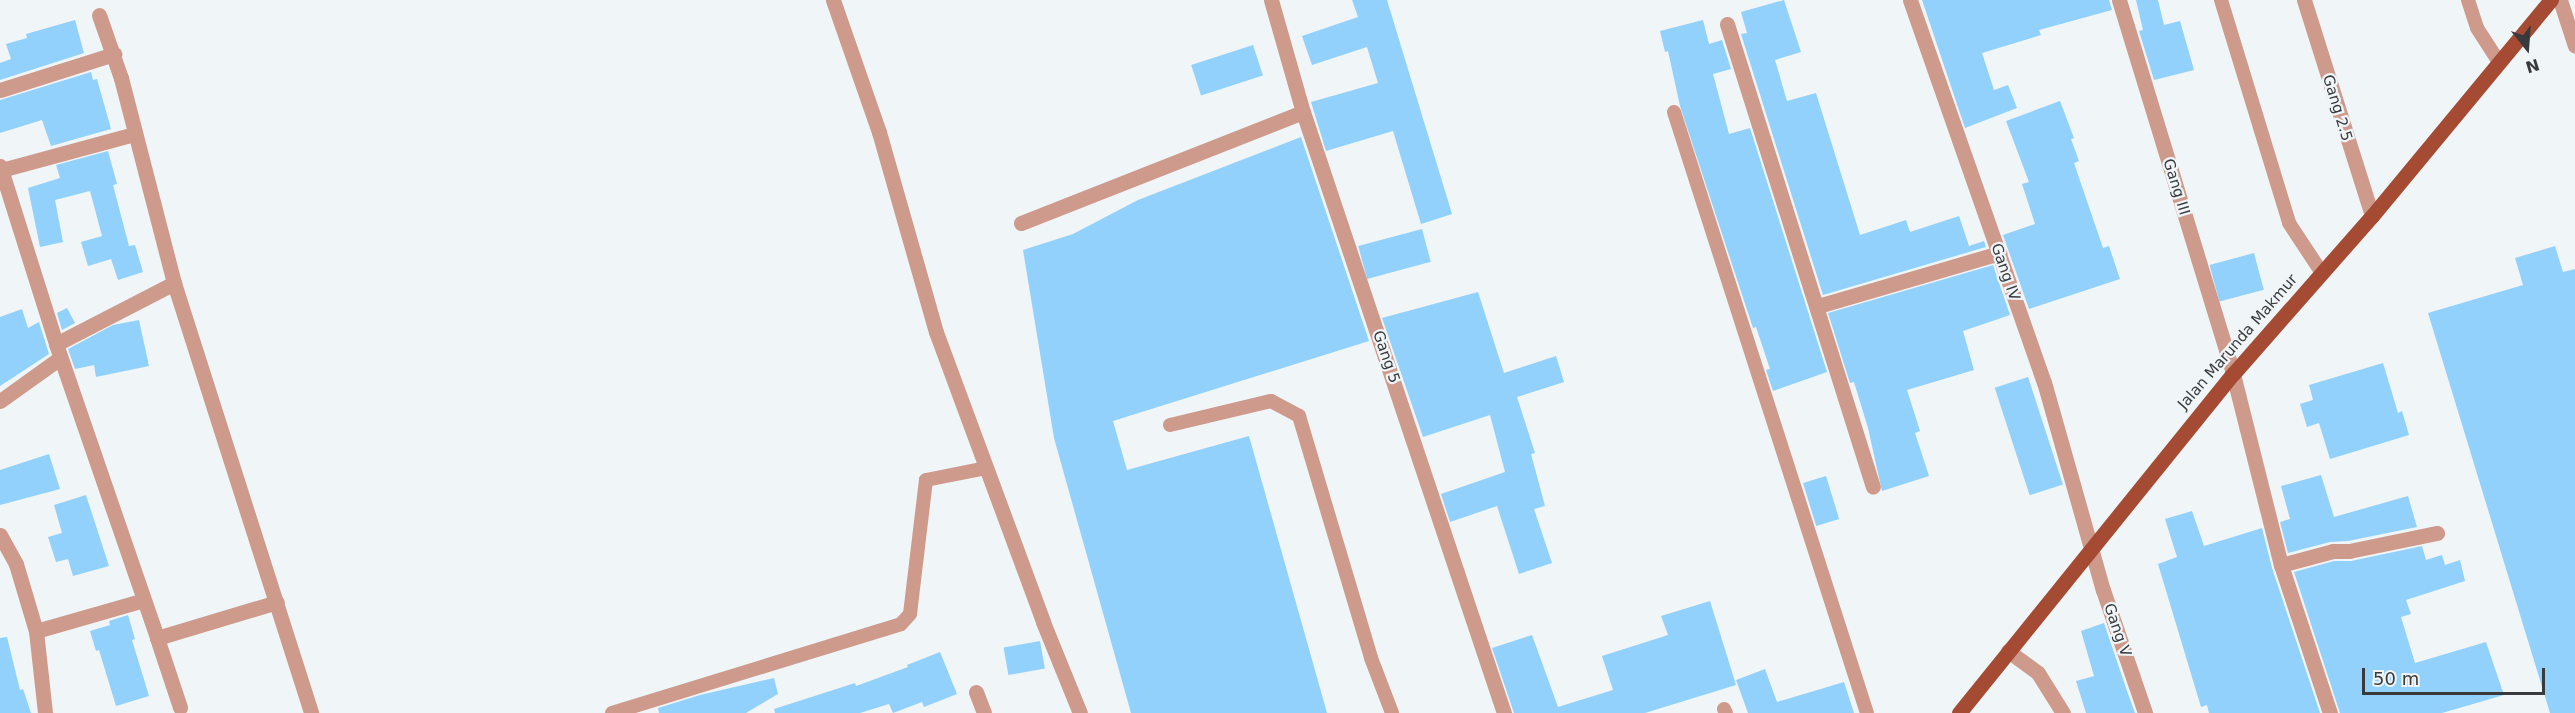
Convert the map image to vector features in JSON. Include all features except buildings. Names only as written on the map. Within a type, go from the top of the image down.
[{"type":"main road","name":"Jalan Marunda Makmur","points":[[1959,713],[2090,547],[2233,374],[2372,216],[2551,0]]},
{"type":"street","points":[[833,0],[879,132],[936,332],[1080,713]]},
{"type":"street","name":"Gang 5","points":[[1271,0],[1304,112],[1504,713]]},
{"type":"street","name":"Gang IV","points":[[1910,0],[2044,382],[2090,547]]},
{"type":"street","name":"Gang III","points":[[2119,0],[2233,374],[2281,565],[2330,713]]},
{"type":"street","name":"Gang 2.5","points":[[2304,0],[2372,216]]},
{"type":"street","points":[[2560,0],[2575,46]]},
{"type":"street","points":[[99,15],[114,54],[174,283],[311,713]]},
{"type":"street","points":[[1727,24],[1818,306],[1873,487]]},
{"type":"street","points":[[0,90],[114,54]]},
{"type":"street","points":[[1021,223],[1304,112]]},
{"type":"street","points":[[134,135],[1,168],[58,351],[180,707]]},
{"type":"street","points":[[1818,306],[1999,253]]},
{"type":"street","points":[[0,401],[58,351],[174,283]]},
{"type":"street","points":[[2281,565],[2333,551],[2349,551],[2437,533]]},
{"type":"street","points":[[0,535],[16,564],[36,631],[45,713]]},
{"type":"street","name":"Gang V","points":[[2090,547],[2145,713]]},
{"type":"street","points":[[36,631],[144,600]]},
{"type":"street","points":[[157,638],[277,602]]},
{"type":"street","points":[[2008,651],[2038,673],[2063,713]]},
{"type":"street","points":[[976,692],[984,713]]},
{"type":"lane","points":[[2221,0],[2289,223],[2322,273]]},
{"type":"lane","points":[[2468,0],[2477,28],[2499,62]]},
{"type":"lane","points":[[1674,112],[1867,713]]},
{"type":"lane","points":[[1170,425],[1271,401],[1299,416],[1371,658],[1392,713]]},
{"type":"lane","points":[[612,713],[901,624],[909,614],[926,480],[986,468]]}]
